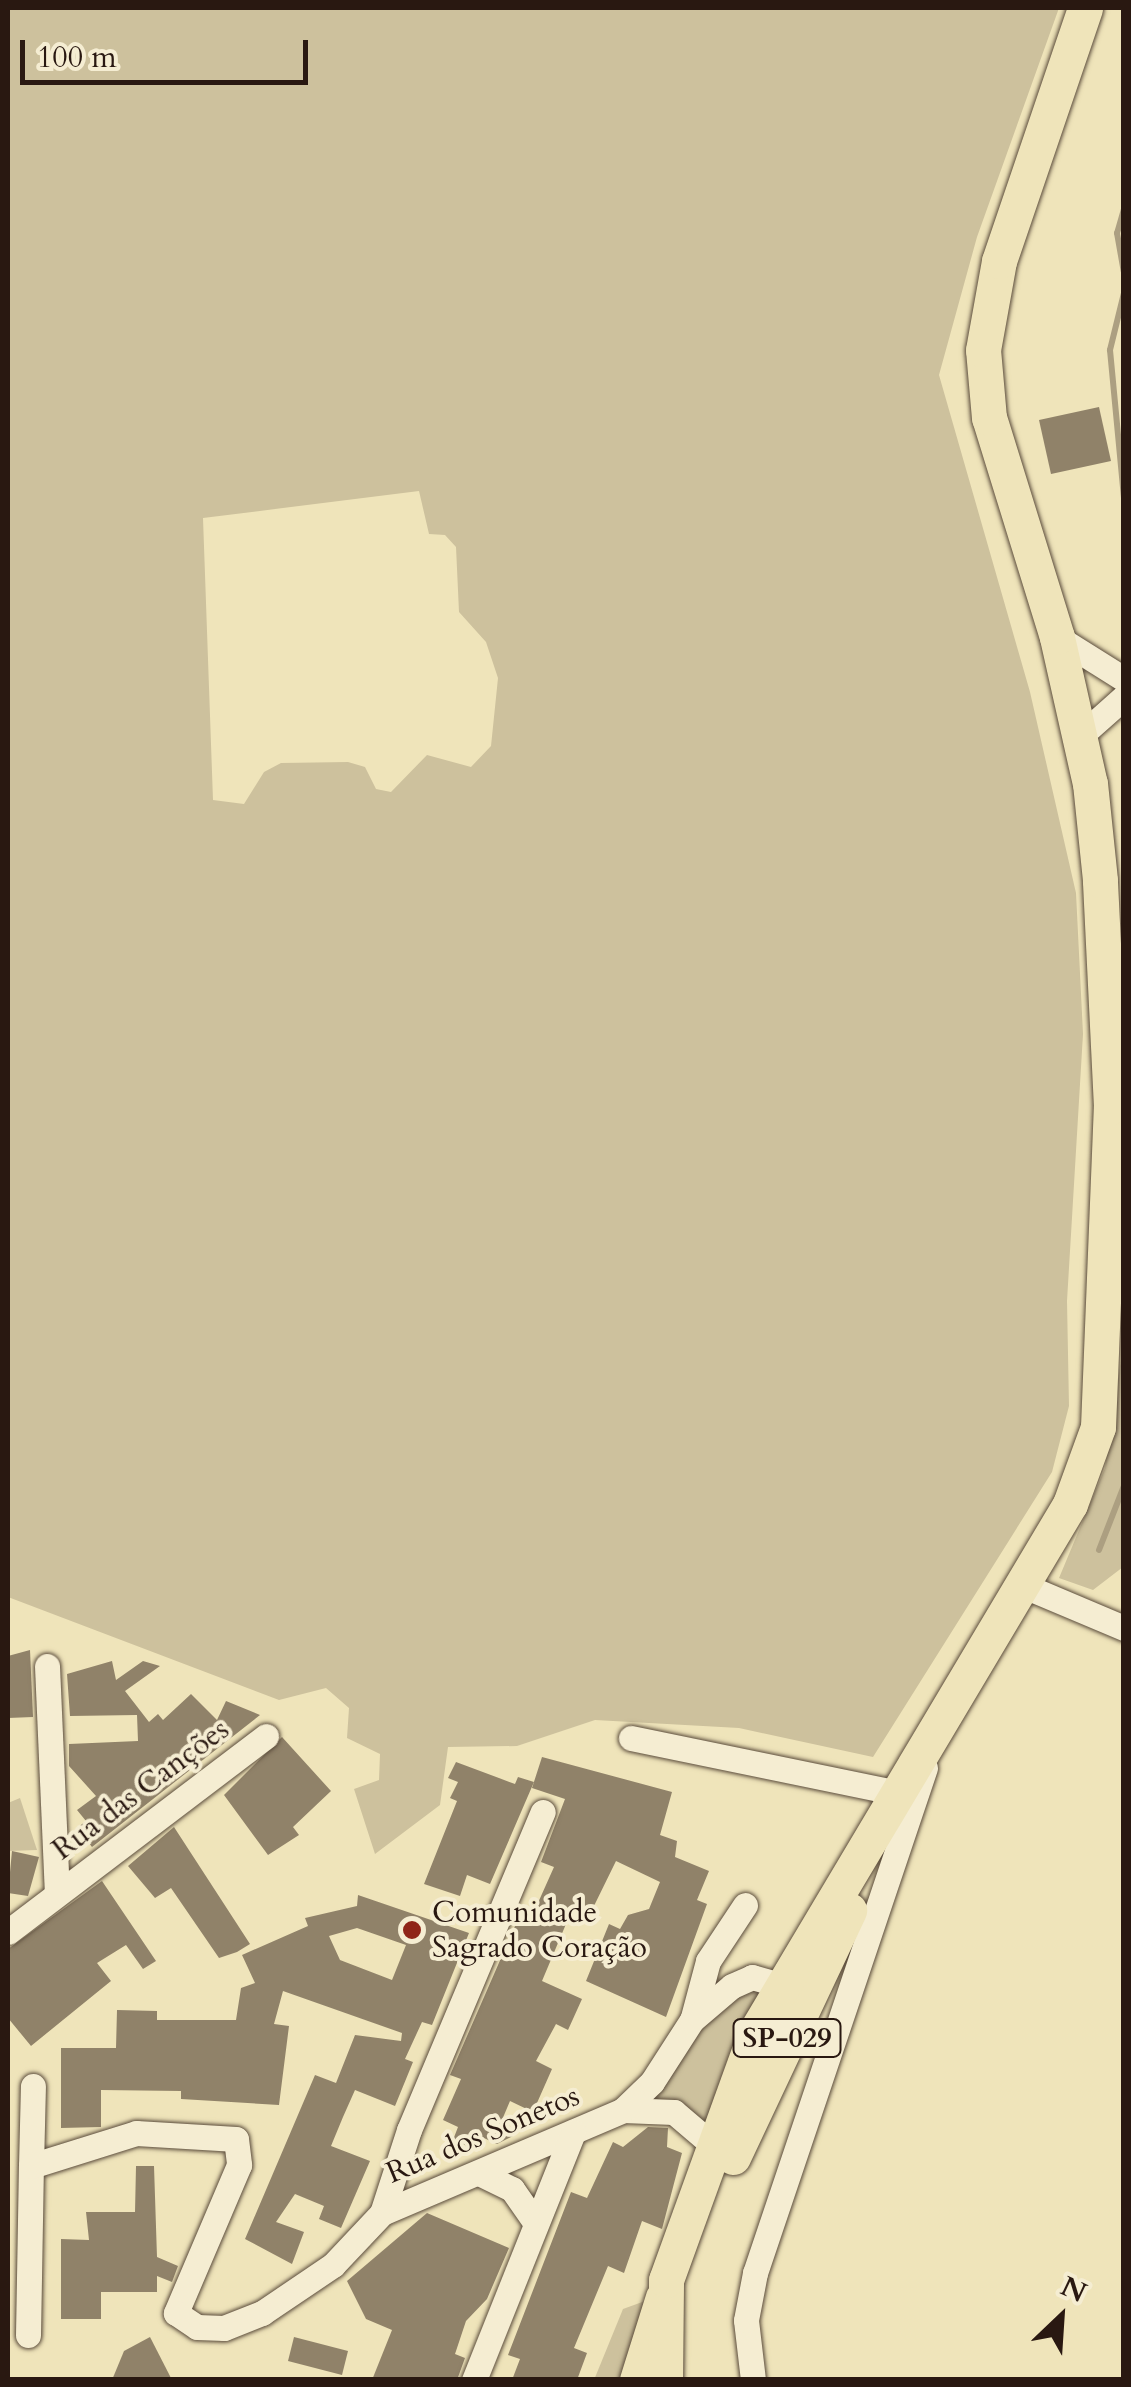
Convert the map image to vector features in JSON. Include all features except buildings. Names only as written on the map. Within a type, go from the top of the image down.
[{"type":"highway","name":"SP-029","points":[[682,2380],[687,2282],[748,2118],[928,1756],[1070,1504],[1100,1408],[1110,1043],[1100,880],[1078,737],[1057,636],[989,418],[983,350],[999,261],[1085,8]]},
{"type":"highway","name":"SP-029","points":[[665,2380],[666,2280],[714,2146],[766,1981],[802,1948],[893,1792],[928,1756]]},
{"type":"highway","points":[[748,2118],[784,2010],[766,1981]]},
{"type":"main road","points":[[636,2380],[666,2280]]},
{"type":"street","points":[[1057,636],[1124,679]]},
{"type":"street","points":[[1078,737],[1124,697]]},
{"type":"street","points":[[1022,1585],[1124,1628]]},
{"type":"street","points":[[47,1666],[57,1892]]},
{"type":"street","name":"Rua das Canções","points":[[8,1932],[57,1892],[144,1836],[266,1736]]},
{"type":"street","points":[[631,1738],[893,1792]]},
{"type":"street","points":[[753,2380],[746,2320],[755,2273],[928,1756]]},
{"type":"street","points":[[382,2213],[409,2130],[543,1812]]},
{"type":"street","name":"Rua dos Sonetos","points":[[31,2166],[136,2133],[221,2134],[240,2142],[239,2165],[176,2313],[208,2329],[245,2322],[333,2265],[382,2213],[623,2110],[692,2020],[708,1961],[745,1905]]},
{"type":"street","name":"Rua dos Sonetos","points":[[692,2020],[766,1981]]},
{"type":"street","points":[[28,2334],[33,2086]]},
{"type":"street","points":[[623,2110],[674,2112],[714,2146]]},
{"type":"street","points":[[474,2380],[574,2132]]},
{"type":"street","points":[[479,2172],[512,2189],[535,2222]]},
{"type":"shaded area","points":[[8,8],[1059,8],[977,237],[939,375],[1030,692],[1076,893],[1083,1034],[1067,1301],[1069,1406],[1052,1472],[873,1757],[739,1728],[595,1720],[517,1746],[448,1747],[440,1805],[375,1854],[354,1789],[379,1780],[380,1754],[347,1738],[349,1708],[326,1688],[279,1700],[8,1597]],"holes":[[[419,491],[429,534],[445,535],[456,547],[459,612],[486,642],[498,678],[491,746],[471,767],[427,755],[391,792],[376,789],[365,767],[348,762],[281,763],[264,772],[244,804],[213,800],[203,518]]]},
{"type":"shaded area","points":[[1123,1346],[1123,1567],[1093,1590],[1059,1578],[1105,1468]]},
{"type":"shaded area","points":[[20,1798],[37,1850],[8,1851],[8,1803]]},
{"type":"shaded area","points":[[780,1985],[714,2146],[649,2107],[652,2082],[732,1986]]},
{"type":"shaded area","points":[[645,2301],[627,2379],[594,2380],[623,2309]]},
{"type":"waterway","points":[[1124,209],[1117,233],[1124,271]]},
{"type":"waterway","points":[[1124,293],[1110,350],[1124,498]]},
{"type":"waterway","points":[[1099,1550],[1124,1486]]},
{"type":"place","name":"Comunidade Sagrado Coração","points":[[412,1930]]}]
